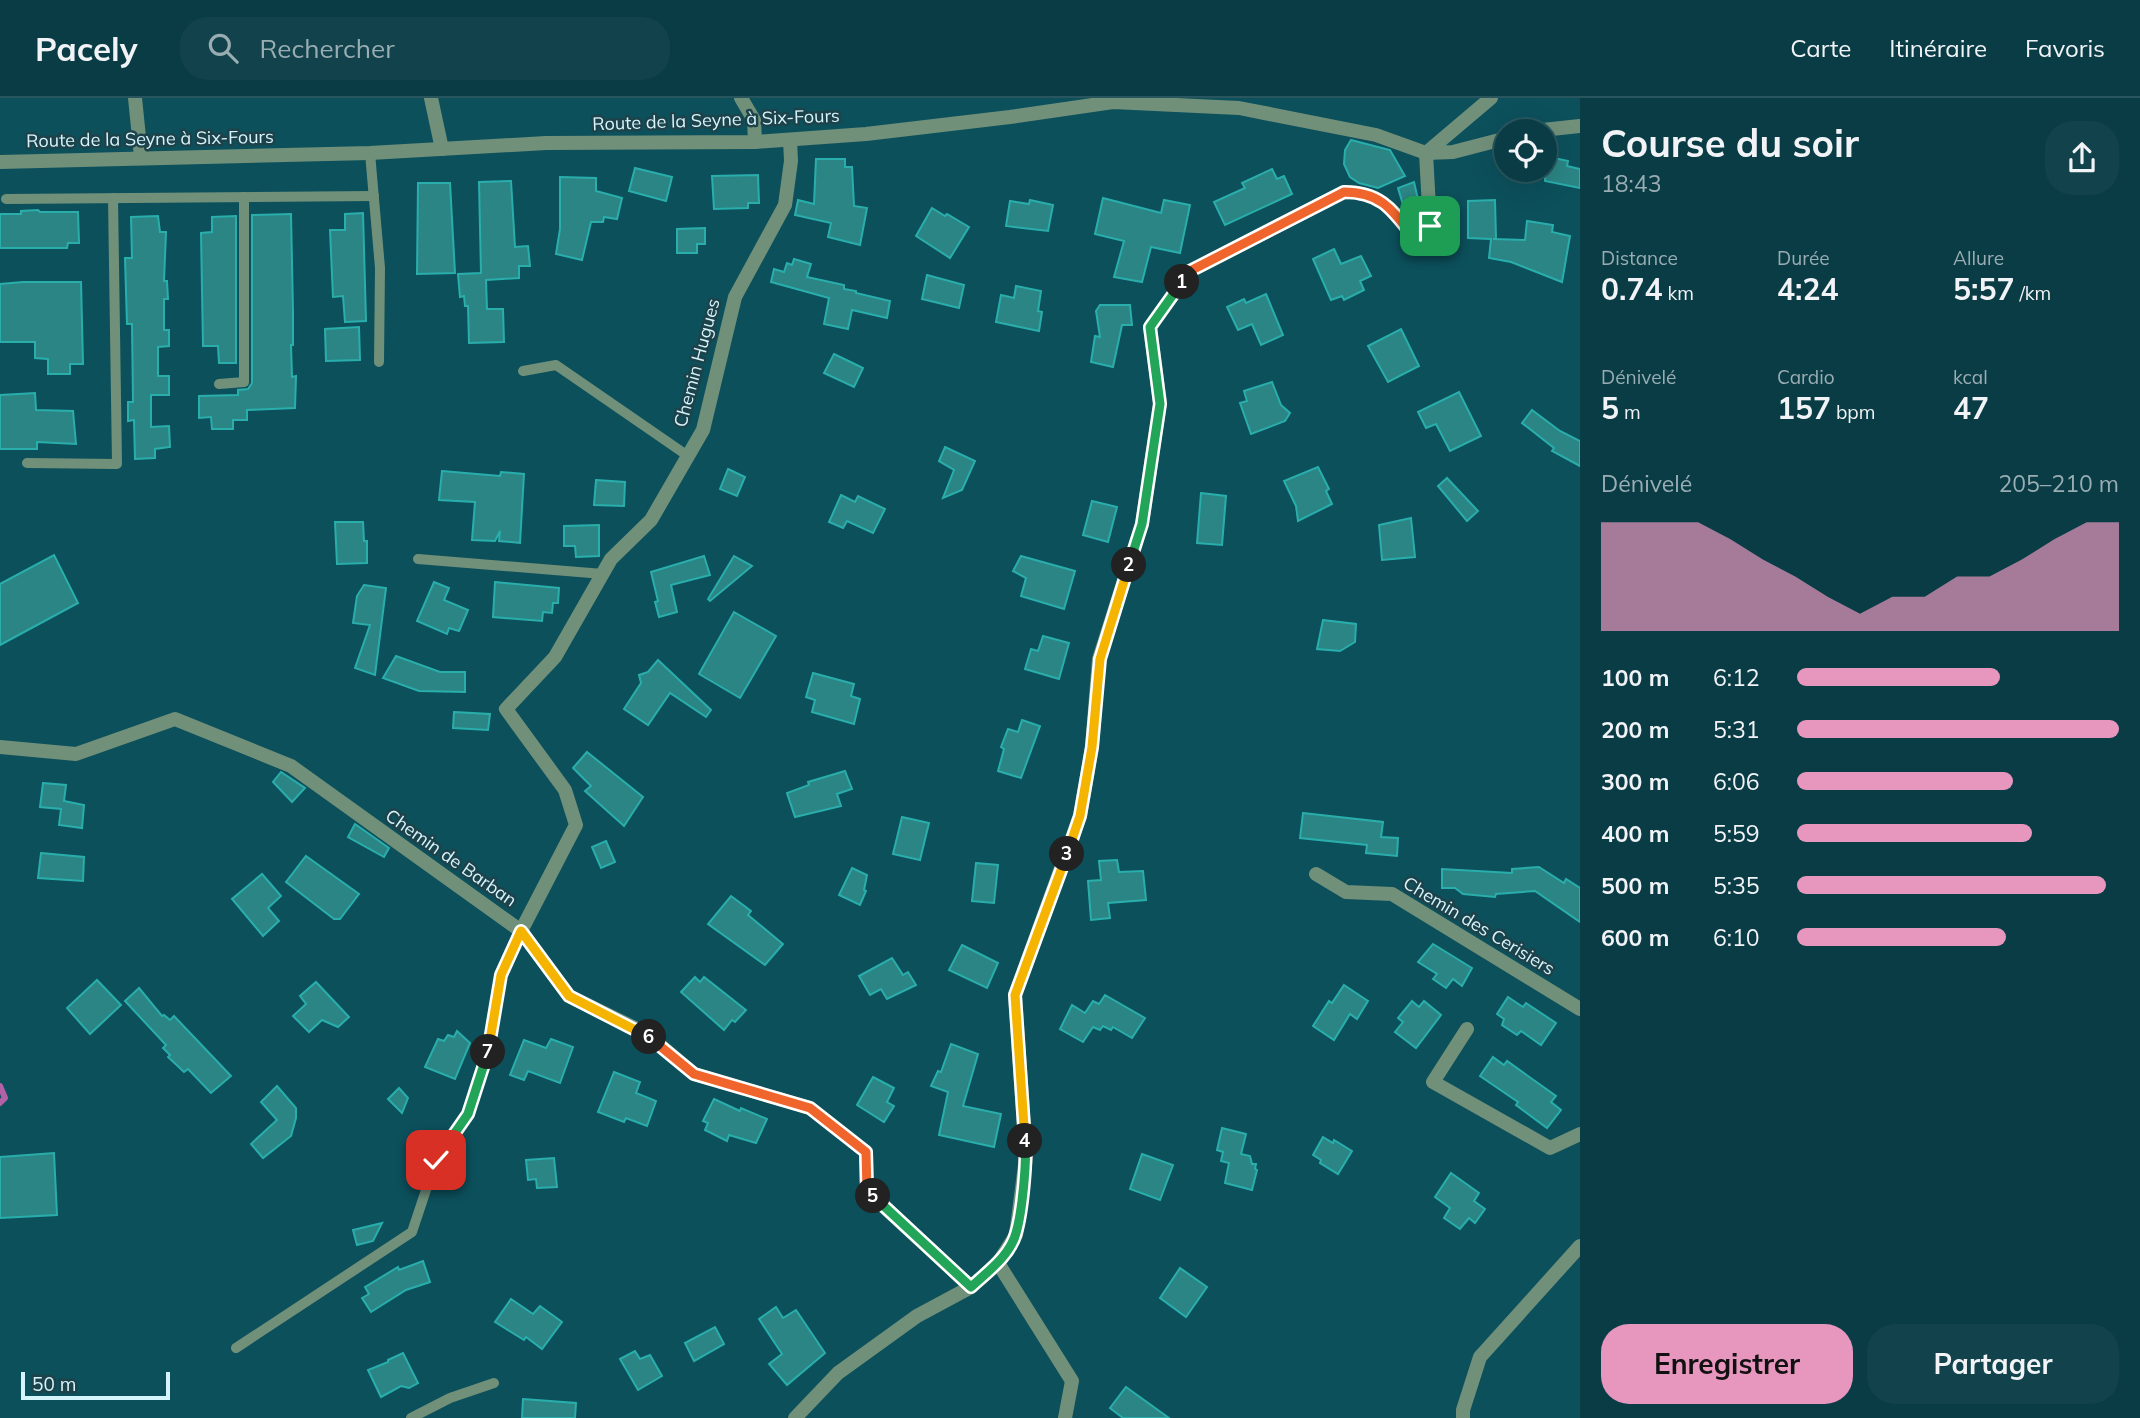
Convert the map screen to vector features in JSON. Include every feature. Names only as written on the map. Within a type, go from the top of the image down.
[{"type":"street","points":[[135,98],[141,157]]},
{"type":"street","points":[[431,98],[442,149]]},
{"type":"street","points":[[740,98],[754,120],[755,142]]},
{"type":"street","points":[[1426,153],[1492,98]]},
{"type":"street","name":"Route de la Seyne à Six-Fours","points":[[0,162],[370,153],[546,143],[755,142],[905,130],[1113,102],[1239,103],[1376,135],[1426,153]]},
{"type":"street","points":[[1557,128],[1580,126]]},
{"type":"street","name":"Chemin Hugues","points":[[521,931],[576,825],[565,790],[506,709],[555,657],[611,559],[652,520],[703,430],[735,297],[785,205],[790,140]]},
{"type":"street","points":[[1426,153],[1453,152],[1494,141]]},
{"type":"street","points":[[795,1418],[838,1373],[917,1316],[971,1287],[998,1263],[1016,1235],[1026,1157],[1015,995],[1080,816],[1092,747],[1100,659],[1142,524],[1160,404],[1150,327],[1190,271],[1344,192],[1362,192],[1381,200],[1415,239],[1423,235],[1430,226],[1426,153]]},
{"type":"street","name":"Chemin de Barban","points":[[0,747],[76,754],[175,719],[291,766],[521,931],[569,996],[647,1034],[694,1074],[810,1108],[866,1152],[867,1191],[971,1287]]},
{"type":"street","name":"Chemin des Cerisiers","points":[[1317,874],[1346,892],[1392,894],[1580,1009]]},
{"type":"street","points":[[1467,1029],[1433,1082],[1550,1147],[1580,1134]]},
{"type":"street","points":[[1463,1418],[1463,1410],[1480,1356],[1580,1246]]},
{"type":"street","points":[[998,1263],[1072,1381],[1065,1418]]},
{"type":"lane","points":[[370,153],[380,268],[379,362]]},
{"type":"lane","points":[[6,199],[374,195]]},
{"type":"lane","points":[[219,384],[244,382],[244,197]]},
{"type":"lane","points":[[27,463],[117,464],[113,198]]},
{"type":"lane","points":[[523,371],[556,365],[688,456]]},
{"type":"lane","points":[[418,559],[603,574]]},
{"type":"lane","points":[[236,1348],[412,1232],[436,1160],[468,1114],[490,1048],[501,975],[521,931]]},
{"type":"lane","points":[[411,1418],[450,1398],[494,1383]]},
{"type":"building","points":[[1351,140],[1390,150],[1405,176],[1378,188],[1359,183],[1350,177],[1344,164],[1345,150]]},
{"type":"building","points":[[816,159],[845,159],[845,167],[852,167],[854,206],[867,208],[860,245],[828,237],[831,223],[795,215],[798,200],[814,204]]},
{"type":"building","points":[[1557,159],[1568,161],[1567,166],[1580,169],[1580,188],[1550,182],[1557,182]]},
{"type":"building","points":[[635,168],[672,177],[666,201],[629,191]]},
{"type":"building","points":[[1272,169],[1277,179],[1284,176],[1292,194],[1225,225],[1214,202],[1245,188],[1242,183]]},
{"type":"building","points":[[758,175],[759,203],[748,203],[748,208],[714,209],[712,176]]},
{"type":"building","points":[[560,177],[596,178],[596,191],[622,198],[617,219],[604,217],[603,222],[591,222],[582,260],[556,254],[560,229]]},
{"type":"building","points":[[511,181],[515,247],[528,246],[530,266],[519,266],[519,278],[486,280],[487,309],[503,309],[504,342],[469,343],[468,306],[465,306],[464,296],[460,297],[458,274],[481,273],[479,182]]},
{"type":"building","points":[[1414,182],[1419,204],[1404,208],[1398,188]]},
{"type":"building","points":[[418,183],[450,183],[455,273],[417,274]]},
{"type":"building","points":[[1103,198],[1161,213],[1164,200],[1190,205],[1180,253],[1151,247],[1142,282],[1114,277],[1124,241],[1095,234]]},
{"type":"building","points":[[1030,200],[1053,205],[1048,231],[1006,226],[1010,201],[1029,204]]},
{"type":"building","points":[[1495,200],[1496,239],[1493,239],[1525,240],[1527,221],[1553,225],[1552,232],[1570,236],[1562,282],[1511,262],[1489,258],[1491,239],[1468,238],[1468,201]]},
{"type":"building","points":[[932,208],[969,227],[950,258],[916,236]]},
{"type":"building","points":[[21,211],[78,212],[79,243],[68,243],[67,248],[0,248],[0,214],[21,214]]},
{"type":"building","points":[[363,213],[366,321],[345,322],[343,296],[333,297],[330,230],[345,230],[345,214]]},
{"type":"building","points":[[291,214],[291,345],[292,377],[296,376],[295,408],[247,410],[247,420],[233,420],[233,429],[212,429],[211,417],[199,418],[199,396],[238,395],[238,390],[248,389],[252,383],[252,215]]},
{"type":"building","points":[[158,216],[160,232],[166,232],[164,281],[167,281],[168,299],[164,299],[164,330],[169,330],[169,346],[158,347],[158,376],[169,376],[169,395],[151,395],[151,427],[169,426],[170,447],[155,449],[155,458],[135,459],[134,420],[128,421],[128,402],[133,402],[132,324],[127,324],[125,258],[132,258],[131,217]]},
{"type":"building","points":[[236,216],[236,363],[219,363],[218,346],[203,346],[201,233],[212,232],[212,217]]},
{"type":"building","points":[[705,228],[705,244],[697,244],[697,253],[677,253],[677,229]]},
{"type":"building","points":[[1334,249],[1341,264],[1361,256],[1371,276],[1360,281],[1364,290],[1344,300],[1342,296],[1331,300],[1313,259]]},
{"type":"building","points":[[794,259],[811,264],[807,277],[844,285],[844,289],[890,301],[887,318],[852,310],[848,329],[824,324],[829,298],[771,282],[774,269],[784,272],[787,263],[792,265]]},
{"type":"building","points":[[927,275],[964,285],[959,308],[922,299]]},
{"type":"building","points":[[81,282],[83,364],[70,364],[70,374],[48,374],[48,359],[35,358],[35,342],[0,342],[0,284]]},
{"type":"building","points":[[1016,286],[1041,291],[1039,331],[996,322],[1001,295],[1014,298]]},
{"type":"building","points":[[1266,294],[1283,335],[1261,345],[1252,324],[1238,330],[1227,307],[1244,299],[1246,303]]},
{"type":"building","points":[[1100,305],[1130,305],[1132,325],[1122,325],[1113,367],[1091,362],[1095,336],[1100,337],[1096,311]]},
{"type":"building","points":[[359,327],[360,360],[326,361],[325,329]]},
{"type":"building","points":[[1401,329],[1419,366],[1388,382],[1368,346]]},
{"type":"building","points":[[834,354],[863,368],[854,387],[824,373]]},
{"type":"building","points":[[1272,382],[1281,405],[1290,413],[1285,421],[1251,434],[1240,403],[1247,401],[1244,391]]},
{"type":"building","points":[[1459,392],[1481,436],[1450,451],[1436,424],[1426,428],[1418,412]]},
{"type":"building","points":[[35,393],[36,410],[73,411],[76,444],[37,442],[37,449],[0,449],[0,395]]},
{"type":"building","points":[[1532,410],[1560,431],[1580,441],[1580,466],[1552,451],[1554,448],[1522,423]]},
{"type":"building","points":[[945,447],[975,461],[962,490],[943,498],[954,470],[939,461]]},
{"type":"building","points":[[1318,467],[1329,489],[1326,491],[1332,504],[1298,521],[1296,506],[1284,481]]},
{"type":"building","points":[[728,469],[745,477],[737,496],[720,489]]},
{"type":"building","points":[[442,471],[500,476],[501,472],[524,474],[520,543],[499,541],[500,531],[495,541],[472,540],[475,502],[439,500]]},
{"type":"building","points":[[1447,478],[1478,511],[1467,521],[1438,486]]},
{"type":"building","points":[[596,480],[625,482],[624,506],[594,505]]},
{"type":"building","points":[[1201,493],[1226,496],[1222,545],[1197,543]]},
{"type":"building","points":[[841,495],[855,502],[858,496],[885,509],[873,533],[847,521],[843,528],[829,522]]},
{"type":"building","points":[[1092,501],[1117,507],[1108,542],[1083,535]]},
{"type":"building","points":[[1411,518],[1415,557],[1382,560],[1379,525]]},
{"type":"building","points":[[335,522],[363,522],[364,541],[367,541],[367,563],[337,564]]},
{"type":"building","points":[[599,525],[599,556],[576,557],[575,546],[564,546],[564,526]]},
{"type":"building","points":[[54,555],[78,603],[0,645],[0,584]]},
{"type":"building","points":[[704,556],[710,575],[671,585],[677,612],[659,617],[651,572]]},
{"type":"building","points":[[734,556],[752,566],[710,601],[708,599]]},
{"type":"building","points":[[1021,556],[1075,571],[1064,609],[1021,596],[1026,578],[1013,571]]},
{"type":"building","points":[[434,582],[449,588],[444,600],[468,610],[459,631],[449,628],[447,634],[417,621]]},
{"type":"building","points":[[495,582],[559,588],[558,603],[553,603],[552,613],[543,612],[542,621],[493,617]]},
{"type":"building","points":[[364,585],[386,588],[375,675],[355,668],[370,625],[353,623],[357,596]]},
{"type":"building","points":[[734,612],[776,636],[740,698],[699,674]]},
{"type":"building","points":[[1323,620],[1356,624],[1355,642],[1340,651],[1317,649]]},
{"type":"building","points":[[1043,636],[1069,643],[1059,679],[1025,669],[1031,649],[1038,651]]},
{"type":"building","points":[[396,656],[440,672],[465,672],[465,692],[419,691],[383,678]]},
{"type":"building","points":[[658,660],[711,710],[706,717],[670,693],[648,725],[624,709],[641,683],[639,675],[648,672]]},
{"type":"building","points":[[813,673],[854,684],[851,696],[860,699],[854,724],[812,712],[815,700],[806,697]]},
{"type":"building","points":[[454,712],[490,714],[488,730],[453,728]]},
{"type":"building","points":[[1022,720],[1040,726],[1021,778],[998,771],[1004,749],[1001,747],[1008,729],[1018,732]]},
{"type":"building","points":[[587,752],[643,797],[624,826],[585,791],[591,786],[573,768]]},
{"type":"building","points":[[845,771],[852,789],[837,794],[841,806],[795,817],[787,793],[809,785],[808,782]]},
{"type":"building","points":[[281,772],[305,788],[292,802],[273,782]]},
{"type":"building","points":[[43,783],[66,785],[64,801],[84,805],[82,828],[59,825],[61,809],[40,807]]},
{"type":"building","points":[[1303,813],[1383,822],[1381,837],[1398,838],[1397,856],[1366,853],[1367,845],[1300,838]]},
{"type":"building","points":[[902,817],[929,823],[920,860],[893,854]]},
{"type":"building","points":[[355,824],[389,848],[384,857],[348,837]]},
{"type":"building","points":[[606,841],[615,862],[601,868],[592,847]]},
{"type":"building","points":[[41,853],[84,857],[83,881],[38,878]]},
{"type":"building","points":[[306,856],[359,894],[340,919],[334,919],[286,882]]},
{"type":"building","points":[[1117,860],[1119,872],[1143,871],[1146,900],[1108,903],[1110,918],[1091,920],[1088,881],[1101,880],[1099,861]]},
{"type":"building","points":[[976,863],[998,865],[994,903],[972,901]]},
{"type":"building","points":[[1539,867],[1564,883],[1566,879],[1580,888],[1580,922],[1535,891],[1496,894],[1495,897],[1463,894],[1455,888],[1442,888],[1442,869],[1512,873],[1512,869]]},
{"type":"building","points":[[852,868],[867,875],[866,891],[860,905],[839,895]]},
{"type":"building","points":[[262,874],[281,896],[268,908],[279,921],[263,936],[232,899]]},
{"type":"building","points":[[731,896],[751,911],[748,915],[783,944],[765,965],[708,924]]},
{"type":"building","points":[[1433,944],[1472,968],[1462,986],[1453,979],[1446,988],[1433,979],[1437,974],[1418,962]]},
{"type":"building","points":[[962,945],[998,963],[987,988],[949,970]]},
{"type":"building","points":[[892,958],[903,975],[908,972],[916,985],[887,999],[881,989],[870,995],[859,976]]},
{"type":"building","points":[[695,977],[700,982],[704,977],[746,1010],[724,1030],[681,992]]},
{"type":"building","points":[[97,980],[121,1005],[90,1034],[67,1008]]},
{"type":"building","points":[[316,982],[349,1017],[338,1027],[322,1020],[309,1032],[293,1016],[306,1004],[300,996]]},
{"type":"building","points":[[1344,985],[1368,1001],[1357,1019],[1350,1014],[1334,1040],[1313,1026],[1329,1001],[1332,1003]]},
{"type":"building","points":[[139,988],[162,1016],[170,1020],[174,1016],[231,1076],[211,1093],[188,1069],[184,1072],[168,1057],[170,1055],[163,1048],[166,1045],[125,1001]]},
{"type":"building","points":[[1105,995],[1145,1018],[1132,1038],[1113,1027],[1111,1030],[1103,1026],[1100,1030],[1093,1027],[1083,1042],[1060,1029],[1072,1005],[1085,1013],[1093,1001],[1099,1004]]},
{"type":"building","points":[[1508,997],[1523,1007],[1526,1003],[1556,1023],[1541,1045],[1521,1031],[1517,1035],[1502,1025],[1504,1019],[1497,1014]]},
{"type":"building","points":[[1412,1001],[1419,1007],[1424,1001],[1441,1015],[1416,1048],[1395,1032],[1403,1022],[1398,1018]]},
{"type":"building","points":[[457,1031],[470,1043],[455,1079],[425,1067],[438,1039],[444,1041],[448,1035],[454,1037]]},
{"type":"building","points":[[551,1039],[573,1047],[560,1083],[528,1071],[524,1080],[510,1075],[524,1040],[546,1048]]},
{"type":"building","points":[[951,1044],[978,1054],[963,1106],[1001,1114],[994,1147],[939,1135],[948,1092],[931,1086],[938,1071],[941,1072]]},
{"type":"building","points":[[1493,1057],[1504,1065],[1507,1061],[1556,1096],[1551,1102],[1561,1110],[1547,1128],[1516,1105],[1518,1102],[1480,1076]]},
{"type":"building","points":[[614,1072],[640,1082],[636,1093],[656,1101],[647,1126],[626,1118],[624,1122],[598,1112]]},
{"type":"building","points":[[873,1077],[894,1088],[887,1102],[894,1106],[884,1122],[857,1105]]},
{"type":"building","points":[[277,1086],[296,1108],[296,1118],[291,1136],[263,1158],[251,1144],[277,1120],[261,1102]]},
{"type":"building","points":[[399,1088],[408,1098],[402,1113],[388,1099]]},
{"type":"building","points":[[714,1099],[767,1119],[756,1143],[729,1135],[727,1141],[705,1130],[708,1123],[703,1121]]},
{"type":"building","points":[[1222,1128],[1246,1134],[1241,1154],[1250,1156],[1257,1170],[1252,1190],[1225,1183],[1229,1163],[1221,1161],[1223,1152],[1217,1150]]},
{"type":"building","points":[[1323,1137],[1352,1151],[1338,1174],[1320,1163],[1321,1160],[1313,1155]]},
{"type":"building","points":[[54,1153],[57,1215],[0,1218],[0,1157]]},
{"type":"building","points":[[1142,1154],[1173,1165],[1160,1200],[1130,1189]]},
{"type":"building","points":[[554,1158],[557,1187],[537,1188],[536,1179],[528,1180],[526,1160]]},
{"type":"building","points":[[1451,1173],[1479,1193],[1474,1201],[1485,1209],[1475,1223],[1469,1218],[1460,1229],[1444,1218],[1450,1208],[1435,1197]]},
{"type":"building","points":[[382,1223],[373,1241],[357,1245],[353,1230]]},
{"type":"building","points":[[423,1261],[430,1282],[406,1290],[371,1312],[362,1298],[369,1294],[365,1287],[398,1267],[399,1270]]},
{"type":"building","points":[[1180,1268],[1207,1287],[1186,1317],[1160,1298]]},
{"type":"building","points":[[511,1299],[533,1314],[540,1306],[562,1322],[542,1349],[526,1337],[524,1340],[495,1322]]},
{"type":"building","points":[[776,1307],[783,1318],[796,1310],[825,1353],[787,1385],[769,1364],[782,1354],[759,1319]]},
{"type":"building","points":[[715,1327],[724,1344],[694,1361],[685,1343]]},
{"type":"building","points":[[635,1351],[640,1359],[650,1355],[662,1376],[638,1390],[620,1359]]},
{"type":"building","points":[[403,1353],[418,1383],[409,1388],[401,1386],[381,1397],[368,1370]]},
{"type":"building","points":[[1126,1387],[1169,1418],[1123,1418],[1110,1408]]},
{"type":"building","points":[[523,1399],[576,1403],[575,1418],[522,1418]]},
{"type":"waterway","points":[[0,1086],[5,1098],[0,1103]]},
{"type":"route","points":[[436,1160],[468,1114],[490,1048],[501,975],[521,931],[569,996],[647,1034],[694,1074],[810,1108],[866,1152],[867,1191],[971,1287],[998,1263],[1016,1235],[1026,1157],[1015,995],[1080,816],[1092,747],[1100,659],[1142,524],[1160,404],[1150,327],[1190,271],[1344,192],[1362,192],[1381,200],[1415,239],[1423,235],[1430,226]]}]
